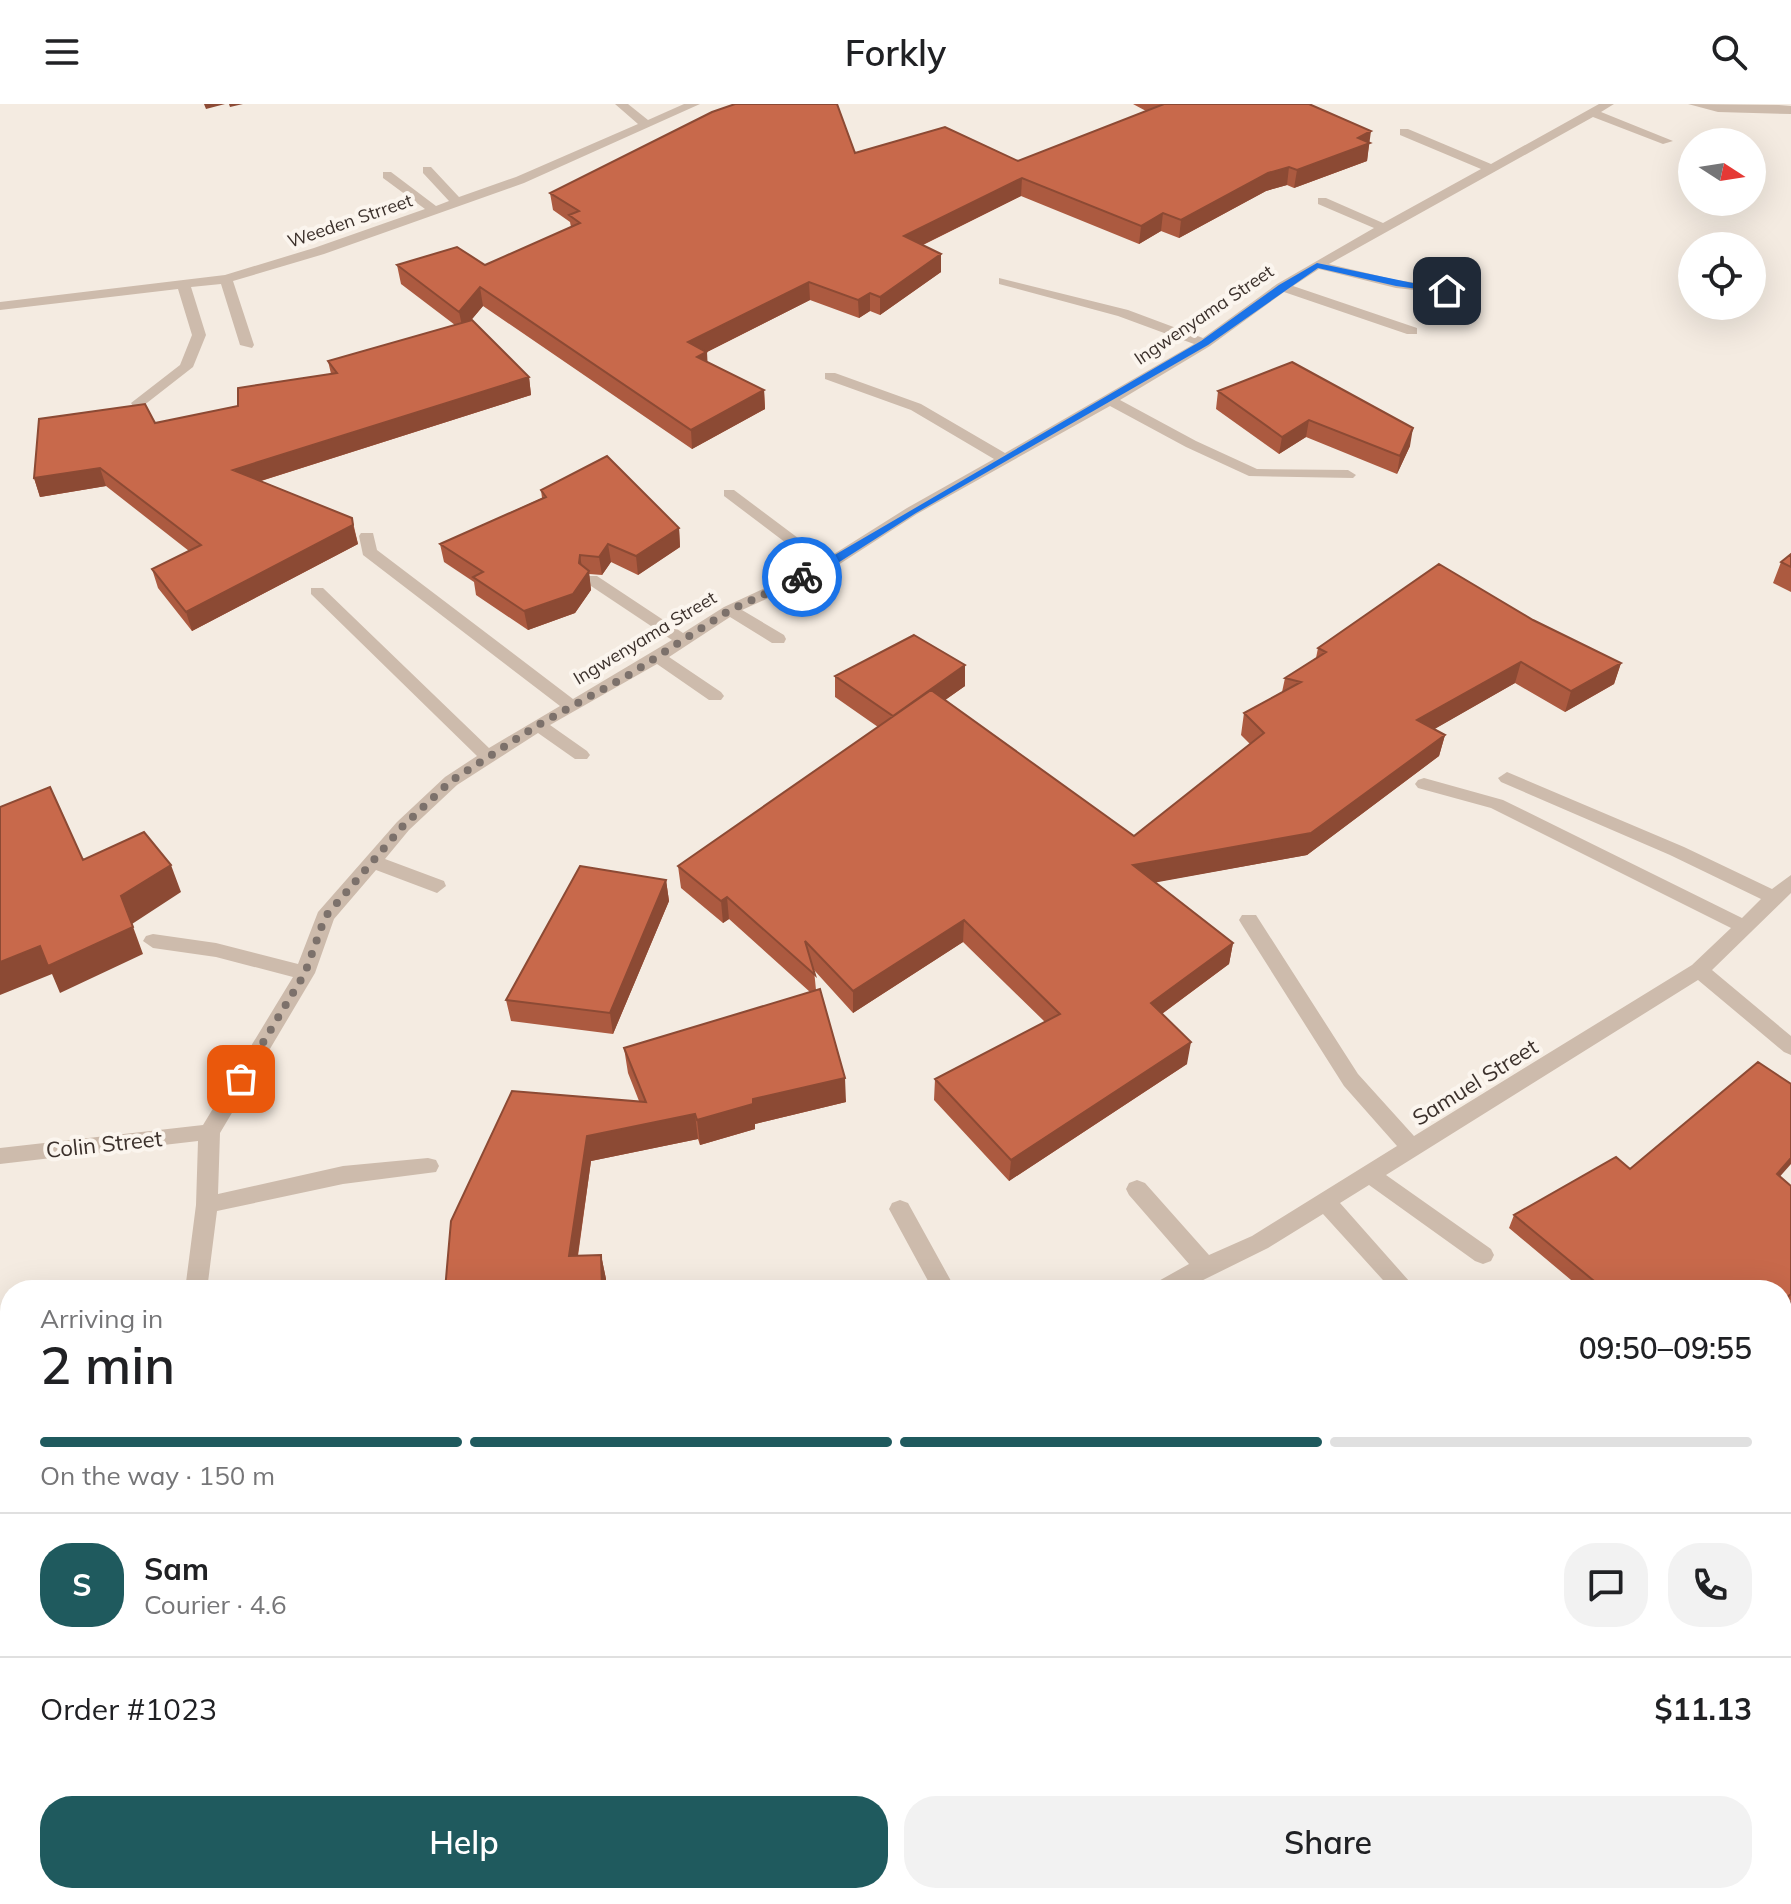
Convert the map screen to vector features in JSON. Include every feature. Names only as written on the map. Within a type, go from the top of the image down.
[{"type":"street","points":[[621,104],[647,125]]},
{"type":"street","name":"Weeden Strreet","points":[[0,306],[226,279],[319,251],[520,180],[694,104]]},
{"type":"street","name":"Ingwenyama Street","points":[[209,1132],[305,973],[325,917],[403,826],[451,781],[487,756],[658,657],[730,610],[826,566],[1004,458],[1110,400],[1205,343],[1317,265],[1608,104]]},
{"type":"street","points":[[1694,104],[1712,110],[1748,106],[1791,110]]},
{"type":"street","points":[[1592,113],[1667,141]]},
{"type":"street","points":[[1404,132],[1492,169]]},
{"type":"street","points":[[624,133],[639,143]]},
{"type":"street","points":[[427,170],[457,202]]},
{"type":"street","points":[[387,175],[435,211]]},
{"type":"street","points":[[1322,201],[1384,228]]},
{"type":"street","points":[[1317,265],[1396,284],[1447,291]]},
{"type":"street","points":[[226,279],[247,345]]},
{"type":"street","points":[[1004,281],[1123,313],[1205,343]]},
{"type":"street","points":[[138,403],[186,367],[199,335],[184,286]]},
{"type":"street","points":[[1282,287],[1412,331]]},
{"type":"street","points":[[830,376],[916,407],[1004,458]]},
{"type":"street","points":[[1110,400],[1191,444],[1254,473],[1348,475]]},
{"type":"street","points":[[729,493],[826,566]]},
{"type":"street","points":[[367,536],[369,552],[571,706]]},
{"type":"street","points":[[591,579],[683,640]]},
{"type":"street","points":[[317,591],[487,756]]},
{"type":"street","points":[[730,610],[778,639]]},
{"type":"street","points":[[658,657],[715,696]]},
{"type":"street","points":[[538,725],[581,755]]},
{"type":"street","points":[[1507,778],[1677,851],[1775,898]]},
{"type":"street","points":[[1424,784],[1497,804],[1744,927]]},
{"type":"street","points":[[373,862],[437,886]]},
{"type":"street","name":"Samuel Street","points":[[1180,1280],[1260,1242],[1699,970],[1791,882]]},
{"type":"street","points":[[1249,920],[1351,1080],[1412,1149]]},
{"type":"street","points":[[153,941],[216,950],[305,973]]},
{"type":"street","points":[[1699,970],[1791,1047]]},
{"type":"street","points":[[197,1280],[207,1205],[209,1132]]},
{"type":"street","name":"Colin Street","points":[[0,1156],[209,1132]]},
{"type":"street","points":[[207,1205],[343,1175],[428,1166]]},
{"type":"street","points":[[1370,1175],[1483,1255]]},
{"type":"street","points":[[1137,1189],[1205,1266]]},
{"type":"street","points":[[1325,1202],[1397,1280]]},
{"type":"street","points":[[900,1209],[939,1280]]},
{"type":"building","points":[[735,104],[837,104],[855,153],[945,127],[1018,161],[1164,104],[1309,104],[1371,131],[1358,138],[1370,143],[1297,170],[1289,167],[1268,173],[1181,220],[1163,213],[1141,226],[1022,178],[904,236],[941,254],[880,297],[870,293],[858,300],[809,282],[688,342],[706,352],[697,357],[764,390],[691,430],[480,287],[459,312],[397,265],[457,247],[485,265],[580,223],[569,215],[579,211],[550,193],[712,112]]},
{"type":"building","points":[[472,320],[529,377],[233,470],[352,518],[353,525],[186,612],[152,569],[201,545],[100,468],[34,478],[39,419],[145,404],[155,423],[238,406],[238,388],[337,373],[328,361]]},
{"type":"building","points":[[1292,362],[1413,428],[1400,456],[1309,420],[1282,437],[1218,391]]},
{"type":"building","points":[[607,456],[679,528],[636,556],[608,544],[599,557],[580,555],[579,563],[589,571],[573,594],[524,611],[473,577],[483,572],[440,544],[546,497],[541,490]]},
{"type":"building","points":[[1791,554],[1791,567],[1781,562]]},
{"type":"building","points":[[1439,564],[1533,620],[1621,663],[1571,691],[1521,662],[1417,720],[1445,735],[1311,833],[1133,865],[1233,943],[1151,1003],[1191,1042],[1011,1160],[935,1079],[1060,1014],[964,920],[853,991],[805,941],[815,975],[727,897],[721,901],[678,866],[931,690],[1134,836],[1264,733],[1244,713],[1301,682],[1285,678],[1326,652],[1318,648]]},
{"type":"building","points":[[914,635],[965,665],[893,716],[835,676]]},
{"type":"building","points":[[50,787],[83,860],[144,832],[171,865],[121,896],[133,927],[48,966],[40,946],[0,962],[0,807]]},
{"type":"building","points":[[580,866],[666,880],[610,1013],[506,1000]]},
{"type":"building","points":[[820,989],[845,1078],[753,1099],[753,1104],[697,1120],[695,1114],[587,1136],[569,1256],[601,1255],[602,1280],[446,1280],[451,1221],[512,1091],[646,1102],[624,1048]]},
{"type":"building","points":[[1758,1062],[1791,1084],[1791,1158],[1777,1174],[1791,1186],[1791,1280],[1593,1280],[1514,1215],[1616,1157],[1630,1169]]},
{"type":"way so far","points":[[241,1079],[305,973],[325,917],[403,826],[451,781],[487,756],[627,676],[730,610],[802,577]]},
{"type":"route","points":[[802,577],[826,566],[912,511],[1205,343],[1317,265],[1396,284],[1447,291]]}]
